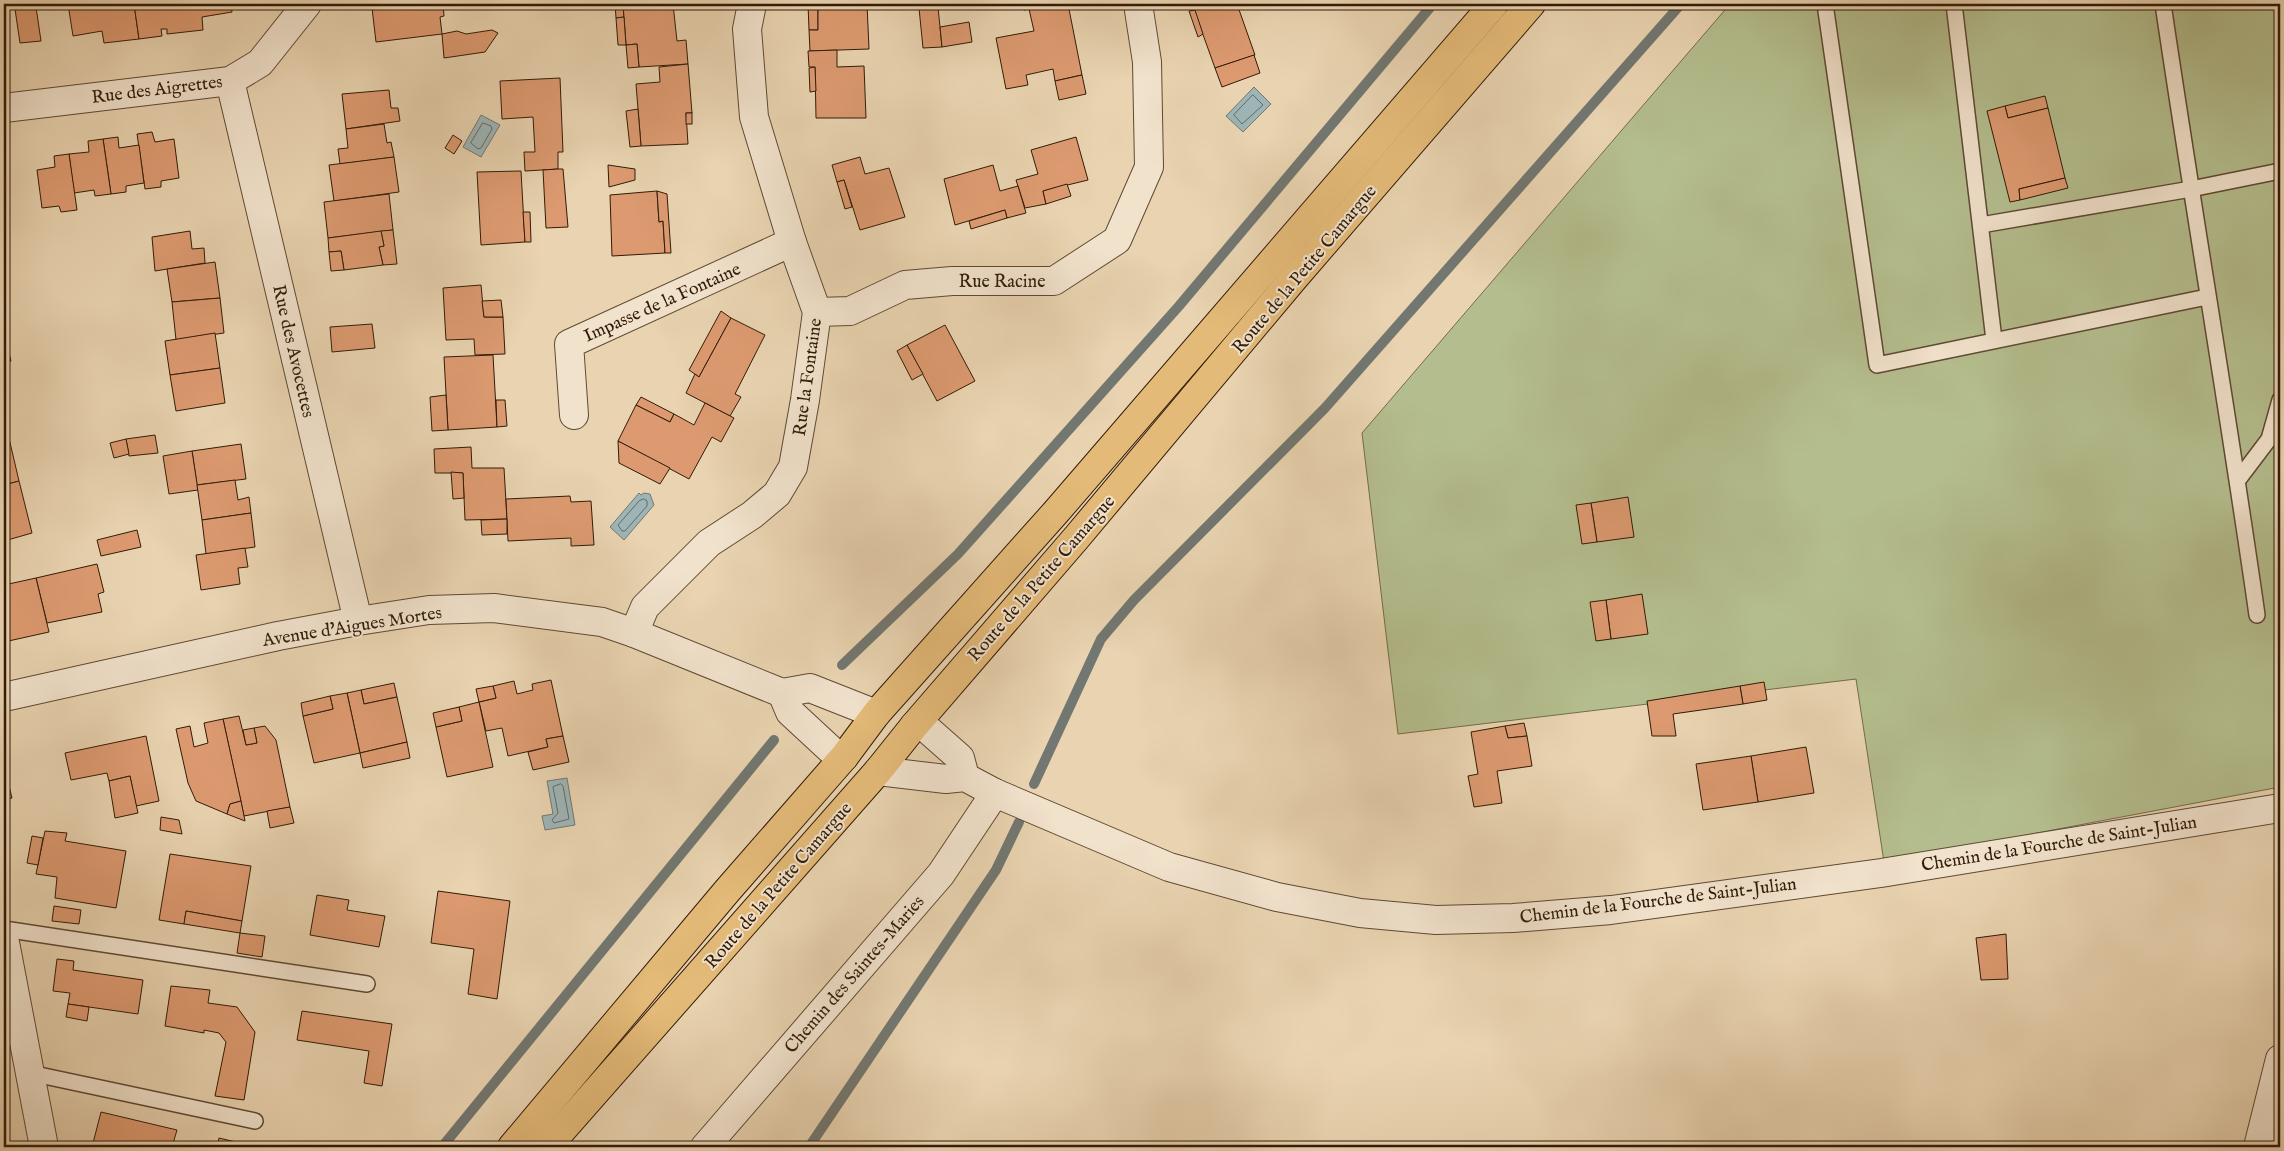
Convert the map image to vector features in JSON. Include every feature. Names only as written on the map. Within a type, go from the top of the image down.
[{"type":"main road","name":"Route de la Petite Camargue","points":[[512,1147],[727,892],[844,757],[876,714],[1056,512],[1494,4]]},
{"type":"main road","name":"Route de la Petite Camargue","points":[[547,1147],[878,771],[914,726],[1077,537],[1294,278],[1531,4]]},
{"type":"main road","points":[[876,714],[914,726]]},
{"type":"main road","points":[[844,757],[878,771]]},
{"type":"street","name":"Rue des Aigrettes","points":[[4,108],[230,81],[260,63],[307,4]]},
{"type":"street","name":"Rue la Fontaine","points":[[634,633],[644,607],[709,543],[752,515],[776,494],[793,467],[805,400],[817,312],[792,242],[754,116],[747,30],[752,4]]},
{"type":"street","name":"Rue Racine","points":[[817,312],[850,311],[905,285],[952,281],[1054,281],[1117,240],[1149,167],[1147,62],[1138,4]]},
{"type":"street","name":"Rue des Avocettes","points":[[230,81],[358,621]]},
{"type":"street","name":"Impasse de la Fontaine","points":[[574,416],[569,344],[792,242]]},
{"type":"street","name":"Avenue d'Aigues Mortes","points":[[4,697],[278,636],[358,621],[429,610],[494,608],[602,622],[634,633],[782,693]]},
{"type":"street","points":[[844,757],[831,750],[790,712],[782,693],[810,688],[876,714]]},
{"type":"street","points":[[878,771],[946,779],[965,777],[960,758],[926,728],[914,726]]},
{"type":"street","name":"Chemin de la Fourche de Saint-Julian","points":[[965,777],[995,793],[1178,869],[1277,897],[1360,913],[1436,920],[1513,918],[1611,910],[1881,873],[2280,808]]},
{"type":"street","name":"Chemin des Saintes-Maries","points":[[705,1147],[940,874],[995,793]]},
{"type":"street","points":[[4,937],[44,1147]]},
{"type":"street","points":[[2258,1147],[2280,1059]]},
{"type":"lane","points":[[1825,4],[1877,366],[1994,340],[2207,297]]},
{"type":"lane","points":[[1954,4],[1994,340]]},
{"type":"lane","points":[[2163,4],[2207,297],[2238,480],[2257,615]]},
{"type":"lane","points":[[1980,225],[2191,189],[2280,171]]},
{"type":"lane","points":[[2238,480],[2269,439],[2280,400]]},
{"type":"lane","points":[[4,929],[367,984]]},
{"type":"lane","points":[[30,1073],[255,1121]]},
{"type":"green space","points":[[1730,4],[2280,4],[2280,787],[1884,862],[1856,679],[1398,734],[1362,433]]},
{"type":"water","points":[[1254,87],[1271,104],[1243,132],[1226,116]]},
{"type":"water","points":[[481,115],[500,125],[481,157],[463,147]]},
{"type":"water","points":[[639,493],[641,495],[644,493],[650,494],[654,505],[624,540],[610,527]]},
{"type":"water","points":[[567,778],[575,825],[545,830],[542,816],[553,814],[547,781]]},
{"type":"building","points":[[68,4],[134,4],[139,39],[104,43],[102,31],[73,36]]},
{"type":"building","points":[[134,4],[231,4],[232,12],[202,17],[203,30],[167,34],[167,29],[161,29],[162,36],[139,39]]},
{"type":"building","points":[[403,4],[443,4],[444,16],[440,17],[442,34],[376,42],[372,8]]},
{"type":"building","points":[[615,4],[623,4],[624,17],[616,18]]},
{"type":"building","points":[[623,4],[673,4],[677,41],[686,40],[688,64],[639,67],[637,44],[626,45]]},
{"type":"building","points":[[808,4],[818,4],[818,30],[809,30]]},
{"type":"building","points":[[818,4],[867,4],[869,49],[810,51],[809,30],[818,30]]},
{"type":"building","points":[[1023,4],[1058,4],[1024,10]]},
{"type":"building","points":[[1068,4],[1082,75],[1055,81],[1053,69],[1026,75],[1028,85],[1006,89],[996,38],[1034,31],[1029,9]]},
{"type":"building","points":[[1192,4],[1237,4],[1255,55],[1215,68]]},
{"type":"building","points":[[36,7],[41,41],[20,43],[15,9]]},
{"type":"building","points":[[938,7],[942,47],[923,48],[919,8]]},
{"type":"building","points":[[1195,10],[1203,34],[1198,37],[1189,11]]},
{"type":"building","points":[[624,17],[626,45],[618,45],[616,18]]},
{"type":"building","points":[[969,22],[972,42],[942,47],[940,27]]},
{"type":"building","points":[[492,30],[498,33],[485,52],[444,58],[442,34],[457,31],[466,34]]},
{"type":"building","points":[[637,44],[639,67],[628,68],[626,45]]},
{"type":"building","points":[[837,50],[837,67],[864,66],[866,118],[816,118],[815,67],[809,67],[808,51]]},
{"type":"building","points":[[1254,55],[1260,73],[1222,87],[1215,68]]},
{"type":"building","points":[[688,64],[692,113],[686,113],[688,144],[641,146],[636,84],[660,82],[659,67]]},
{"type":"building","points":[[815,67],[816,91],[810,92],[809,68]]},
{"type":"building","points":[[1082,75],[1086,94],[1059,100],[1055,81]]},
{"type":"building","points":[[560,78],[563,152],[558,152],[558,169],[525,171],[524,152],[535,152],[533,117],[502,119],[500,81]]},
{"type":"building","points":[[389,90],[391,108],[398,108],[400,121],[346,129],[342,94]]},
{"type":"building","points":[[2045,96],[2048,108],[2008,118],[2005,106]]},
{"type":"building","points":[[2005,106],[2008,118],[2048,108],[2065,178],[2019,189],[2020,200],[2010,202],[1987,111]]},
{"type":"building","points":[[638,109],[641,146],[630,147],[626,111]]},
{"type":"building","points":[[686,113],[692,113],[692,124],[686,124]]},
{"type":"building","points":[[384,124],[387,143],[391,142],[394,157],[340,164],[338,149],[348,148],[346,129]]},
{"type":"building","points":[[152,132],[155,142],[174,139],[179,178],[161,181],[161,187],[145,189],[137,134]]},
{"type":"building","points":[[453,135],[462,141],[454,154],[445,148]]},
{"type":"building","points":[[118,137],[119,148],[139,145],[144,183],[126,186],[126,192],[111,194],[103,139]]},
{"type":"building","points":[[1076,137],[1088,180],[1043,191],[1046,204],[1025,208],[1016,180],[1038,174],[1031,150]]},
{"type":"building","points":[[103,139],[111,194],[95,196],[94,190],[74,193],[69,154],[89,152],[88,141]]},
{"type":"building","points":[[69,154],[77,210],[61,212],[59,206],[42,208],[37,170],[55,167],[54,156]]},
{"type":"building","points":[[394,157],[399,192],[334,201],[329,165]]},
{"type":"building","points":[[860,157],[865,174],[889,168],[905,217],[860,230],[844,180],[837,182],[832,165]]},
{"type":"building","points":[[608,165],[635,169],[635,180],[609,187]]},
{"type":"building","points":[[993,165],[1000,191],[1018,186],[1026,213],[1007,218],[1005,210],[955,225],[944,179]]},
{"type":"building","points":[[563,169],[568,227],[546,228],[543,170]]},
{"type":"building","points":[[521,171],[525,242],[481,245],[477,172]]},
{"type":"building","points":[[2065,178],[2068,188],[2020,200],[2019,189]]},
{"type":"building","points":[[844,180],[852,207],[845,209],[837,182]]},
{"type":"building","points":[[1067,184],[1071,196],[1046,204],[1043,191]]},
{"type":"building","points":[[657,191],[659,222],[663,221],[665,253],[612,256],[610,195]]},
{"type":"building","points":[[657,191],[667,194],[671,253],[665,253],[663,221],[659,222]]},
{"type":"building","points":[[389,194],[393,230],[328,238],[324,202]]},
{"type":"building","points":[[1005,210],[1007,218],[971,229],[969,221]]},
{"type":"building","points":[[523,212],[530,212],[531,242],[525,242]]},
{"type":"building","points":[[393,230],[397,264],[383,265],[379,247],[384,246],[381,231]]},
{"type":"building","points":[[190,231],[192,249],[204,248],[205,263],[155,271],[152,237]]},
{"type":"building","points":[[381,231],[384,246],[379,247],[383,265],[344,270],[341,251],[329,252],[328,238]]},
{"type":"building","points":[[341,251],[344,270],[331,271],[329,252]]},
{"type":"building","points":[[215,262],[220,298],[172,302],[167,269]]},
{"type":"building","points":[[481,285],[484,317],[503,317],[505,354],[475,355],[474,339],[446,340],[443,288]]},
{"type":"building","points":[[220,298],[224,333],[176,340],[172,302]]},
{"type":"building","points":[[501,300],[503,317],[484,317],[482,301]]},
{"type":"building","points":[[721,311],[731,318],[699,377],[689,370]]},
{"type":"building","points":[[731,318],[765,335],[735,394],[741,397],[730,416],[686,393],[695,374],[699,377]]},
{"type":"building","points":[[372,324],[375,348],[332,352],[330,327]]},
{"type":"building","points":[[945,325],[975,381],[937,401],[907,345]]},
{"type":"building","points":[[4,333],[11,361],[4,363]]},
{"type":"building","points":[[215,333],[220,368],[170,375],[165,341]]},
{"type":"building","points":[[907,345],[923,374],[912,380],[897,351]]},
{"type":"building","points":[[493,355],[497,427],[448,430],[444,357]]},
{"type":"building","points":[[220,368],[225,403],[176,411],[170,375]]},
{"type":"building","points":[[446,395],[448,430],[432,431],[430,397]]},
{"type":"building","points":[[641,397],[674,414],[670,422],[636,405]]},
{"type":"building","points":[[496,400],[505,400],[507,426],[497,427]]},
{"type":"building","points":[[705,403],[734,418],[721,442],[712,437],[689,479],[618,441],[636,405],[670,422],[674,414],[694,425]]},
{"type":"building","points":[[8,434],[19,481],[4,485],[4,435]]},
{"type":"building","points":[[155,435],[158,453],[129,456],[126,439]]},
{"type":"building","points":[[126,439],[129,454],[114,458],[110,443]]},
{"type":"building","points":[[618,441],[670,468],[660,484],[619,463]]},
{"type":"building","points":[[241,444],[246,479],[197,485],[192,451]]},
{"type":"building","points":[[471,447],[472,468],[504,468],[507,519],[465,520],[463,473],[435,473],[434,449]]},
{"type":"building","points":[[192,451],[198,490],[169,494],[163,456]]},
{"type":"building","points":[[451,472],[463,473],[464,498],[453,499]]},
{"type":"building","points":[[235,480],[238,500],[249,497],[251,513],[202,520],[197,485]]},
{"type":"building","points":[[19,481],[32,533],[4,541],[4,485]]},
{"type":"building","points":[[570,496],[571,502],[591,501],[594,545],[571,546],[571,538],[508,541],[506,499]]},
{"type":"building","points":[[1628,497],[1634,537],[1597,542],[1591,503]]},
{"type":"building","points":[[1591,503],[1597,542],[1582,544],[1576,505]]},
{"type":"building","points":[[251,513],[255,547],[206,554],[202,520]]},
{"type":"building","points":[[507,519],[507,534],[482,535],[481,520]]},
{"type":"building","points":[[137,530],[141,547],[101,556],[97,540]]},
{"type":"building","points":[[245,548],[248,567],[238,568],[240,584],[201,590],[196,555]]},
{"type":"building","points":[[97,564],[104,592],[98,594],[102,612],[47,623],[36,578]]},
{"type":"building","points":[[36,578],[49,632],[4,642],[4,585]]},
{"type":"building","points":[[1642,594],[1648,634],[1611,639],[1606,600]]},
{"type":"building","points":[[1606,600],[1611,639],[1596,641],[1590,602]]},
{"type":"building","points":[[551,680],[563,736],[546,739],[548,747],[508,756],[502,728],[486,731],[479,702],[496,698],[493,686],[514,681],[517,694],[533,690],[532,684]]},
{"type":"building","points":[[1764,682],[1767,700],[1743,704],[1740,686]]},
{"type":"building","points":[[394,683],[397,697],[364,704],[361,690]]},
{"type":"building","points":[[493,686],[496,698],[479,702],[476,689]]},
{"type":"building","points":[[1740,686],[1743,704],[1673,714],[1676,736],[1652,736],[1647,701]]},
{"type":"building","points":[[361,690],[364,704],[397,697],[407,742],[360,753],[347,693]]},
{"type":"building","points":[[347,693],[360,753],[314,763],[303,716],[333,709],[330,696]]},
{"type":"building","points":[[330,696],[333,709],[303,716],[301,703]]},
{"type":"building","points":[[479,702],[493,767],[447,777],[436,727],[462,721],[459,707]]},
{"type":"building","points":[[459,707],[462,721],[436,727],[433,713]]},
{"type":"building","points":[[239,716],[246,745],[257,743],[254,728],[265,726],[276,740],[290,807],[244,816],[223,719]]},
{"type":"building","points":[[223,719],[241,801],[230,804],[227,814],[196,801],[188,783],[176,729],[190,726],[194,747],[208,743],[204,723]]},
{"type":"building","points":[[1524,723],[1527,736],[1508,738],[1505,726]]},
{"type":"building","points":[[1505,726],[1508,738],[1527,736],[1532,766],[1497,771],[1502,803],[1474,807],[1468,776],[1478,774],[1471,732]]},
{"type":"building","points":[[254,728],[257,743],[246,745],[243,730]]},
{"type":"building","points":[[146,736],[159,801],[136,806],[130,776],[109,781],[107,773],[71,780],[65,753]]},
{"type":"building","points":[[563,736],[569,762],[533,770],[528,752],[548,747],[546,739]]},
{"type":"building","points":[[407,742],[410,758],[363,768],[360,753]]},
{"type":"building","points":[[1806,747],[1814,793],[1758,802],[1751,756]]},
{"type":"building","points":[[1751,756],[1758,802],[1703,810],[1696,764]]},
{"type":"building","points":[[130,776],[138,813],[115,818],[109,781]]},
{"type":"building","points":[[8,782],[12,798],[4,800],[4,783]]},
{"type":"building","points":[[241,801],[245,821],[227,814],[230,804]]},
{"type":"building","points":[[290,807],[294,823],[270,828],[267,811]]},
{"type":"building","points":[[161,817],[179,820],[182,834],[160,830]]},
{"type":"building","points":[[45,831],[67,833],[65,841],[126,851],[116,908],[55,898],[57,877],[36,874]]},
{"type":"building","points":[[32,836],[43,838],[38,865],[27,863]]},
{"type":"building","points":[[170,854],[251,866],[242,921],[186,911],[184,924],[159,920]]},
{"type":"building","points":[[438,891],[510,901],[497,999],[468,994],[474,949],[431,943]]},
{"type":"building","points":[[317,895],[349,900],[347,910],[385,916],[379,947],[310,935]]},
{"type":"building","points":[[54,906],[81,910],[79,924],[52,921]]},
{"type":"building","points":[[186,911],[242,921],[240,933],[184,924]]},
{"type":"building","points":[[240,933],[265,936],[262,957],[237,953]]},
{"type":"building","points":[[2006,934],[2008,979],[1981,980],[1976,938]]},
{"type":"building","points":[[57,959],[74,961],[73,970],[143,980],[138,1014],[68,1004],[70,993],[53,991]]},
{"type":"building","points":[[171,986],[210,990],[208,1003],[237,1007],[255,1032],[244,1100],[215,1096],[226,1042],[219,1033],[204,1030],[204,1033],[165,1026]]},
{"type":"building","points":[[68,1004],[89,1007],[87,1021],[66,1017]]},
{"type":"building","points":[[302,1011],[392,1024],[382,1086],[364,1083],[369,1051],[297,1040]]},
{"type":"building","points":[[101,1112],[177,1130],[172,1147],[92,1147]]},
{"type":"building","points":[[219,1138],[257,1147],[217,1147]]},
{"type":"waterway","points":[[842,665],[958,554],[1179,306],[1433,4]]},
{"type":"waterway","points":[[1034,784],[1101,639],[1134,600],[1325,408],[1681,4]]},
{"type":"waterway","points":[[442,1147],[774,740]]},
{"type":"waterway","points":[[809,1147],[996,870],[1019,822]]}]
